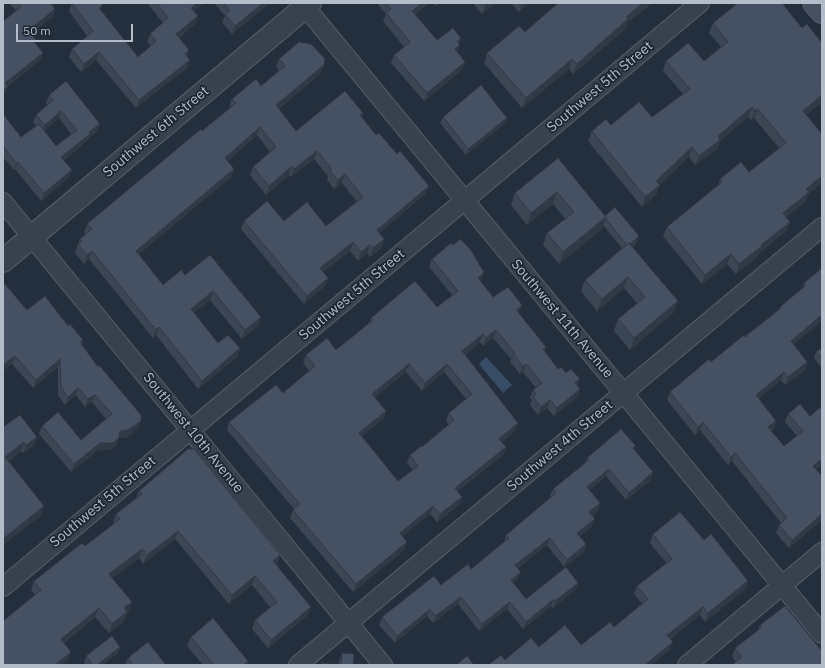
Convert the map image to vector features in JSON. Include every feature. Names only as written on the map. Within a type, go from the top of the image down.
[{"type":"main road","points":[[814,3],[822,12]]},
{"type":"street","name":"Southwest 5th Street","points":[[3,587],[700,3]]},
{"type":"street","name":"Southwest 11th Avenue","points":[[306,4],[464,201],[822,634]]},
{"type":"street","name":"Southwest 6th Street","points":[[3,261],[306,4]]},
{"type":"street","name":"Southwest 10th Avenue","points":[[3,202],[383,665]]},
{"type":"street","name":"Southwest 4th Street","points":[[298,665],[822,227]]},
{"type":"street","points":[[687,665],[822,552]]},
{"type":"water","points":[[486,357],[512,385],[503,393],[479,364]]},
{"type":"building","points":[[18,3],[51,3],[55,9],[29,30],[36,40],[34,42],[43,53],[5,83],[8,86],[3,90],[3,21],[21,7]]},
{"type":"building","points":[[72,3],[102,3],[103,5],[99,8],[138,57],[156,41],[150,34],[168,18],[157,3],[197,3],[191,8],[198,16],[176,34],[189,50],[185,54],[190,60],[139,100],[99,52],[84,64],[72,49],[93,31]]},
{"type":"building","points":[[224,3],[263,3],[235,26],[225,14],[230,11]]},
{"type":"building","points":[[386,3],[422,3],[412,11],[437,40],[453,28],[461,38],[457,41],[460,45],[455,49],[465,62],[427,93],[394,55],[410,42],[386,13],[391,9]]},
{"type":"building","points":[[558,3],[643,3],[626,17],[628,19],[577,64],[572,59],[526,98],[487,53],[519,26],[525,32]]},
{"type":"building","points":[[738,3],[782,3],[802,28],[807,24],[822,43],[822,95],[803,111],[822,134],[822,176],[806,189],[809,192],[783,213],[790,222],[761,245],[762,246],[739,264],[731,254],[705,275],[667,227],[722,182],[720,179],[741,162],[749,172],[786,143],[758,109],[755,111],[752,107],[718,136],[720,140],[699,156],[692,147],[656,181],[660,185],[645,197],[592,131],[606,119],[611,125],[639,102],[652,117],[690,89],[666,61],[688,43],[704,61],[728,42],[713,23]]},
{"type":"building","points":[[299,42],[311,44],[325,59],[324,65],[276,105],[296,131],[345,91],[363,113],[360,115],[376,135],[379,133],[397,154],[400,151],[429,186],[377,230],[384,239],[373,248],[370,245],[361,252],[353,242],[320,268],[328,278],[307,296],[244,221],[267,201],[284,221],[307,202],[326,226],[363,197],[345,174],[338,180],[330,171],[332,169],[317,151],[294,169],[292,166],[269,186],[253,167],[276,147],[260,127],[225,158],[234,169],[136,251],[163,285],[181,270],[185,275],[210,255],[261,317],[245,330],[213,291],[191,309],[218,343],[228,335],[240,348],[202,381],[159,327],[156,330],[92,251],[87,255],[78,244],[82,241],[80,239],[92,229],[87,224],[201,129],[202,131],[236,103],[232,99],[256,79],[261,86],[285,66],[279,59]]},
{"type":"building","points":[[66,81],[100,124],[61,157],[72,170],[44,193],[18,162],[16,163],[3,146],[3,114],[21,137],[39,124],[56,146],[77,130],[61,111],[45,125],[36,115],[53,100],[49,95]]},
{"type":"building","points":[[481,85],[507,118],[468,149],[443,117]]},
{"type":"building","points":[[558,158],[606,217],[563,252],[547,233],[574,212],[557,192],[531,213],[515,193]]},
{"type":"building","points":[[615,207],[639,236],[630,244],[629,243],[627,245],[606,219],[605,216]]},
{"type":"building","points":[[460,239],[471,250],[484,272],[478,278],[493,297],[508,287],[522,305],[517,310],[518,312],[546,347],[543,349],[558,369],[561,367],[566,373],[571,369],[580,379],[575,383],[580,389],[557,408],[550,400],[541,407],[533,397],[536,394],[533,390],[542,383],[526,364],[523,366],[513,354],[515,353],[496,330],[486,338],[483,334],[462,351],[518,423],[499,439],[506,447],[455,488],[462,497],[440,514],[433,506],[400,533],[407,542],[356,584],[293,510],[300,504],[229,422],[276,385],[283,393],[315,366],[306,355],[327,338],[336,350],[373,320],[371,318],[415,281],[437,307],[458,291],[432,259],[451,243],[453,245]],"holes":[[[409,364],[425,383],[447,364],[472,394],[449,413],[454,420],[422,447],[421,446],[410,455],[418,466],[398,481],[359,433],[386,411],[372,394]]]},
{"type":"building","points":[[629,243],[678,301],[634,338],[618,319],[645,297],[628,277],[602,299],[585,280]]},
{"type":"building","points":[[822,268],[822,315],[791,341],[807,362],[788,377],[784,372],[756,395],[776,421],[768,427],[784,446],[803,431],[788,414],[800,404],[810,416],[822,406],[822,459],[813,466],[822,476],[822,514],[792,540],[779,525],[787,518],[735,453],[731,457],[703,422],[698,427],[670,392],[709,359],[711,362],[744,335],[745,337],[781,308],[780,307],[806,285],[804,283]]},
{"type":"building","points":[[4,283],[27,310],[45,296],[68,326],[70,324],[83,340],[80,342],[98,367],[99,365],[141,415],[141,421],[128,430],[120,431],[119,438],[113,443],[100,443],[74,464],[42,426],[58,412],[81,440],[112,414],[95,395],[88,399],[78,388],[68,397],[61,387],[60,359],[36,380],[15,356],[3,365]]},
{"type":"building","points":[[822,348],[822,359],[816,352]]},
{"type":"building","points":[[20,415],[37,437],[26,445],[24,442],[5,457],[44,506],[3,539],[3,427]]},
{"type":"building","points":[[621,429],[636,446],[633,448],[653,472],[629,493],[609,469],[587,487],[600,503],[589,512],[595,519],[577,533],[586,544],[567,560],[550,538],[515,565],[521,572],[511,580],[526,599],[566,567],[578,583],[555,601],[554,599],[526,622],[510,602],[482,624],[461,597],[435,616],[430,609],[397,636],[382,617],[434,576],[441,585],[468,564],[471,569],[509,538],[506,535],[556,493],[553,489],[589,460],[587,458]]},
{"type":"building","points":[[188,449],[194,449],[280,555],[273,561],[311,607],[271,640],[255,620],[277,602],[255,576],[232,595],[178,531],[147,555],[142,549],[109,574],[132,602],[124,608],[127,612],[112,624],[99,608],[61,639],[71,652],[55,665],[3,665],[3,621],[41,590],[34,581],[82,543],[85,546],[120,519],[116,514],[142,494],[139,491]]},
{"type":"building","points":[[680,512],[704,540],[711,534],[748,581],[708,613],[703,607],[667,635],[673,642],[645,665],[488,665],[501,655],[505,660],[531,638],[539,647],[565,625],[581,645],[610,622],[614,627],[648,599],[637,586],[672,559],[653,534]]},
{"type":"building","points":[[785,606],[822,651],[822,665],[732,665],[742,657],[735,648],[762,627],[760,625]]},
{"type":"building","points":[[213,618],[248,661],[243,665],[214,665],[191,637]]},
{"type":"building","points":[[112,636],[120,647],[97,665],[93,665],[86,656]]},
{"type":"building","points":[[148,642],[166,665],[133,665],[128,658]]},
{"type":"building","points":[[342,653],[354,654],[353,665],[341,665]]},
{"type":"building","points":[[467,656],[474,665],[456,665]]},
{"type":"building","points":[[322,663],[341,665],[320,665]]}]
